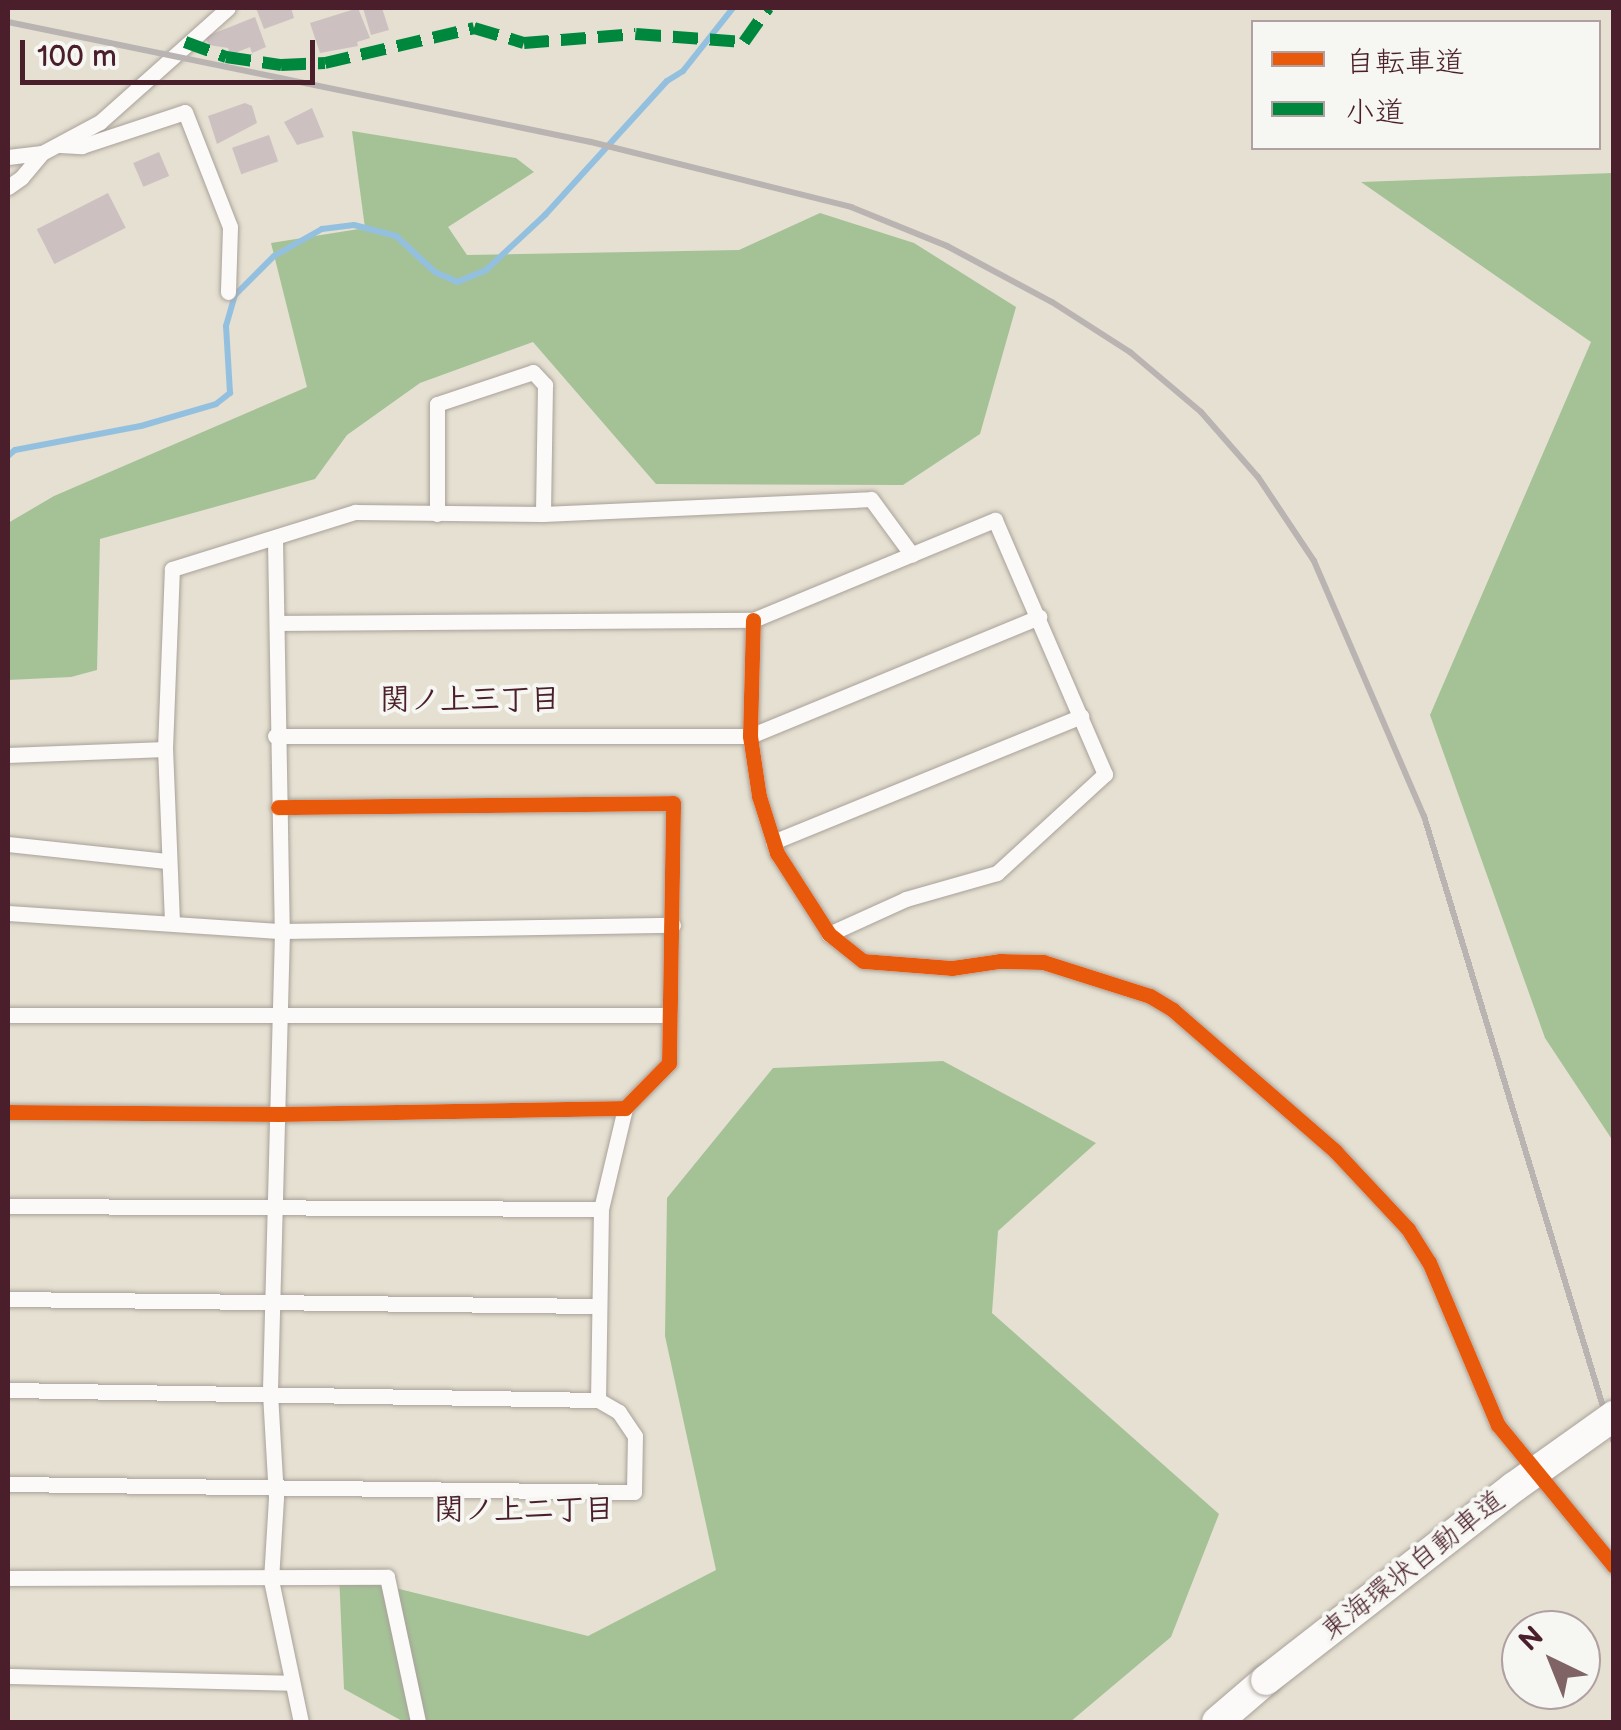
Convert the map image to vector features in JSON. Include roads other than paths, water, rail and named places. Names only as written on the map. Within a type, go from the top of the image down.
[{"type":"highway","name":"東海環状自動車道","points":[[1217,1722],[1514,1487],[1614,1416]]},
{"type":"street","points":[[10,153],[42,152],[60,145],[128,101],[186,42],[228,8]]},
{"type":"street","points":[[60,145],[82,146],[185,112],[230,227],[228,292]]},
{"type":"street","points":[[8,187],[21,178],[42,152]]},
{"type":"street","points":[[437,514],[437,404],[532,372],[545,385],[542,514]]},
{"type":"street","points":[[172,922],[166,861],[165,748],[172,568],[274,540],[355,512],[542,514],[872,499],[912,554]]},
{"type":"street","points":[[279,622],[753,620],[995,520],[1106,774],[996,873],[906,899],[829,934]]},
{"type":"street","points":[[274,540],[279,622],[275,736],[282,931],[270,1393],[275,1486],[271,1580],[301,1722]]},
{"type":"street","points":[[275,736],[750,736],[1039,617]]},
{"type":"street","points":[[753,620],[750,736],[759,796],[773,842],[829,934],[863,961],[952,968],[1000,960],[1043,962],[1150,996],[1174,1010],[1336,1151],[1408,1229],[1429,1262],[1498,1425],[1614,1566]]},
{"type":"street","points":[[773,842],[1081,716]]},
{"type":"street","points":[[8,755],[165,748]]},
{"type":"street","points":[[278,806],[673,803],[669,1063],[625,1108],[601,1209],[598,1400]]},
{"type":"street","points":[[8,844],[166,861]]},
{"type":"street","points":[[8,913],[282,931],[673,925]]},
{"type":"street","points":[[8,1015],[670,1016]]},
{"type":"street","points":[[8,1112],[280,1114],[625,1108]]},
{"type":"street","points":[[8,1206],[601,1209]]},
{"type":"street","points":[[8,1299],[597,1306]]},
{"type":"street","points":[[8,1390],[598,1400],[620,1412],[635,1436],[634,1492],[8,1484]]},
{"type":"street","points":[[8,1578],[387,1578],[418,1722]]},
{"type":"street","points":[[8,1676],[292,1682]]},
{"type":"waterway","points":[[8,456],[15,450],[141,426],[216,404],[230,393],[226,326],[235,295],[274,256],[322,229],[354,225],[396,236],[435,272],[457,282],[486,270],[545,215],[667,81],[683,71],[733,8]]},
{"type":"railway","points":[[8,22],[591,142],[851,207],[947,246],[1052,302],[1130,352],[1201,412],[1258,477],[1314,561],[1424,816],[1614,1443]]},
{"type":"district","name":"関ノ上三丁目","points":[[470,700]]},
{"type":"district","name":"関ノ上二丁目","points":[[524,1510]]}]
